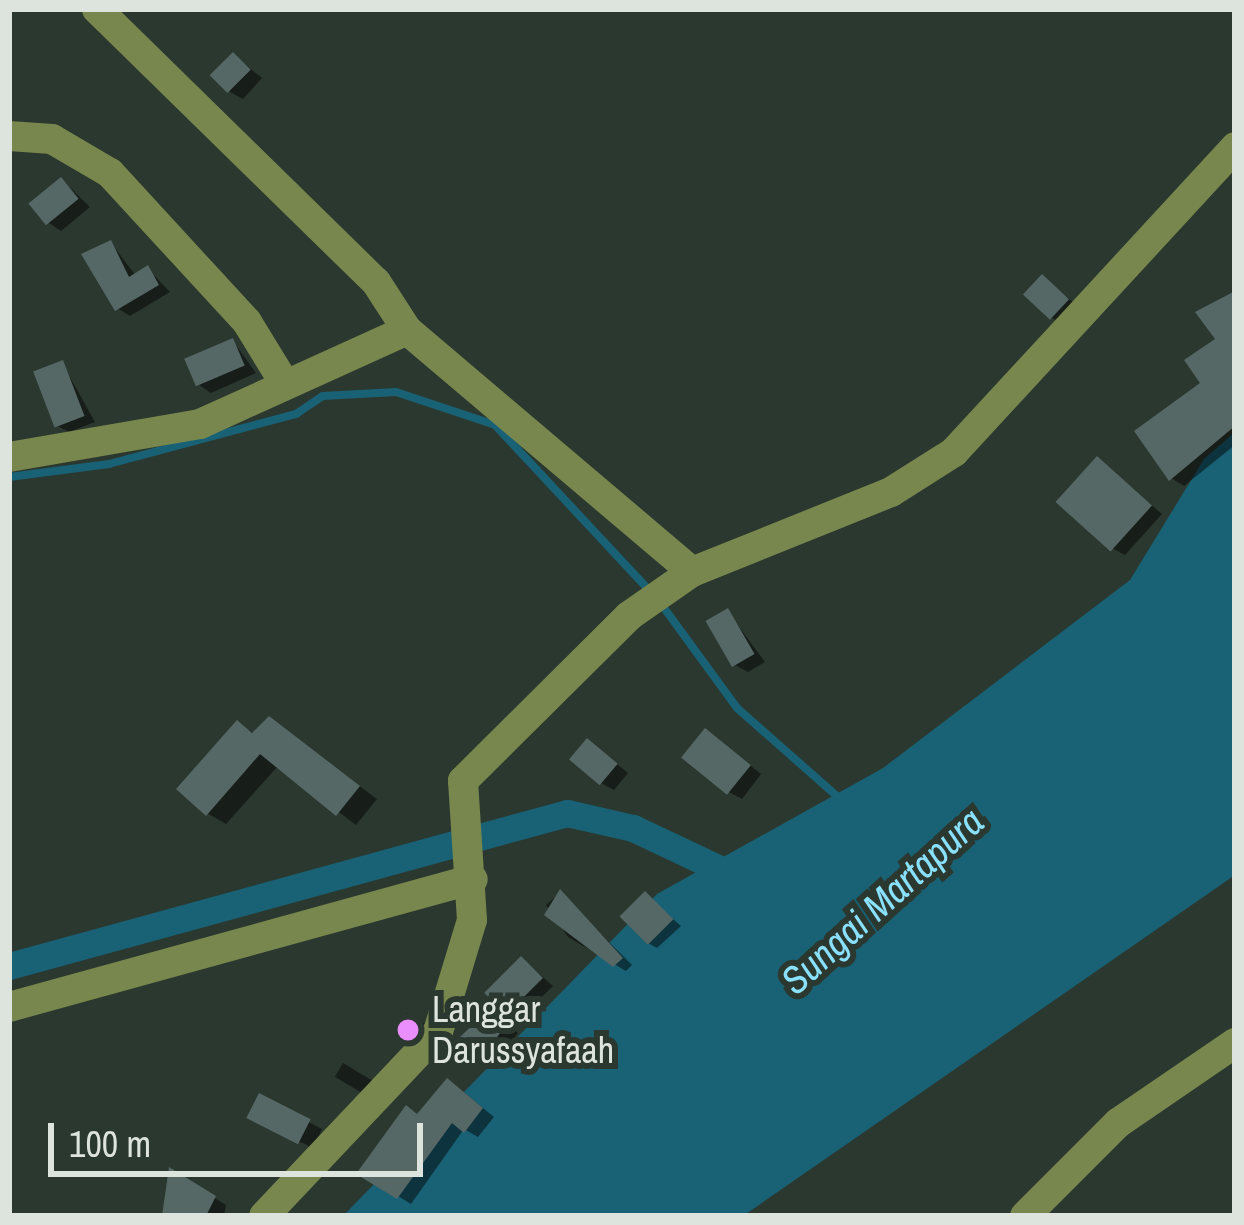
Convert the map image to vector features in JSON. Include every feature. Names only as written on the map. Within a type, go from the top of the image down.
[{"type":"street","points":[[97,9],[376,282],[407,330],[682,578]]},
{"type":"street","points":[[9,136],[52,139],[110,172],[247,322],[289,382]]},
{"type":"street","points":[[264,1216],[432,1044],[469,940],[472,874],[458,798],[467,775],[629,616],[682,578],[938,464],[1235,147]]},
{"type":"street","points":[[9,457],[172,433],[407,330]]},
{"type":"street","points":[[9,1007],[472,874]]},
{"type":"street","points":[[1025,1216],[1118,1123],[1235,1043]]},
{"type":"water","name":"Sungai Martapura","points":[[1235,432],[1235,875],[743,1216],[343,1216],[657,894],[883,768],[1130,580],[1204,459]]},
{"type":"building","points":[[233,52],[251,70],[227,93],[210,75]]},
{"type":"building","points":[[61,177],[79,199],[46,225],[28,203]]},
{"type":"building","points":[[111,240],[129,277],[148,265],[159,285],[115,311],[81,254]]},
{"type":"building","points":[[1042,274],[1069,299],[1050,320],[1023,294]]},
{"type":"building","points":[[1235,291],[1235,426],[1169,481],[1134,431],[1200,383],[1184,360],[1215,339],[1195,312]]},
{"type":"building","points":[[233,338],[245,366],[196,386],[184,359]]},
{"type":"building","points":[[63,360],[85,416],[55,427],[33,371]]},
{"type":"building","points":[[1097,456],[1152,506],[1111,552],[1056,502]]},
{"type":"building","points":[[728,608],[754,654],[732,667],[705,621]]},
{"type":"building","points":[[269,716],[360,786],[336,816],[260,754],[206,816],[176,789],[237,720],[252,733]]},
{"type":"building","points":[[705,728],[751,765],[727,795],[681,758]]},
{"type":"building","points":[[587,738],[618,764],[600,785],[569,759]]},
{"type":"building","points":[[560,889],[623,958],[613,967],[544,915]]},
{"type":"building","points":[[645,891],[673,919],[648,945],[620,916]]},
{"type":"building","points":[[521,956],[543,978],[506,1015],[484,993]]},
{"type":"building","points":[[491,1007],[507,1024],[478,1062],[457,1040]]},
{"type":"building","points":[[447,1078],[483,1108],[464,1133],[452,1123],[397,1199],[356,1174],[406,1105],[417,1114]]},
{"type":"building","points":[[259,1093],[311,1119],[298,1144],[246,1118]]},
{"type":"building","points":[[169,1167],[216,1196],[206,1216],[162,1216]]},
{"type":"waterway","points":[[9,477],[109,464],[296,414],[323,396],[396,392],[495,425],[649,590]]},
{"type":"waterway","points":[[659,601],[737,708],[838,797]]},
{"type":"waterway","points":[[9,966],[567,813],[633,828],[739,878]]},
{"type":"place","name":"Langgar Darussyafaah","points":[[408,1030]]}]
